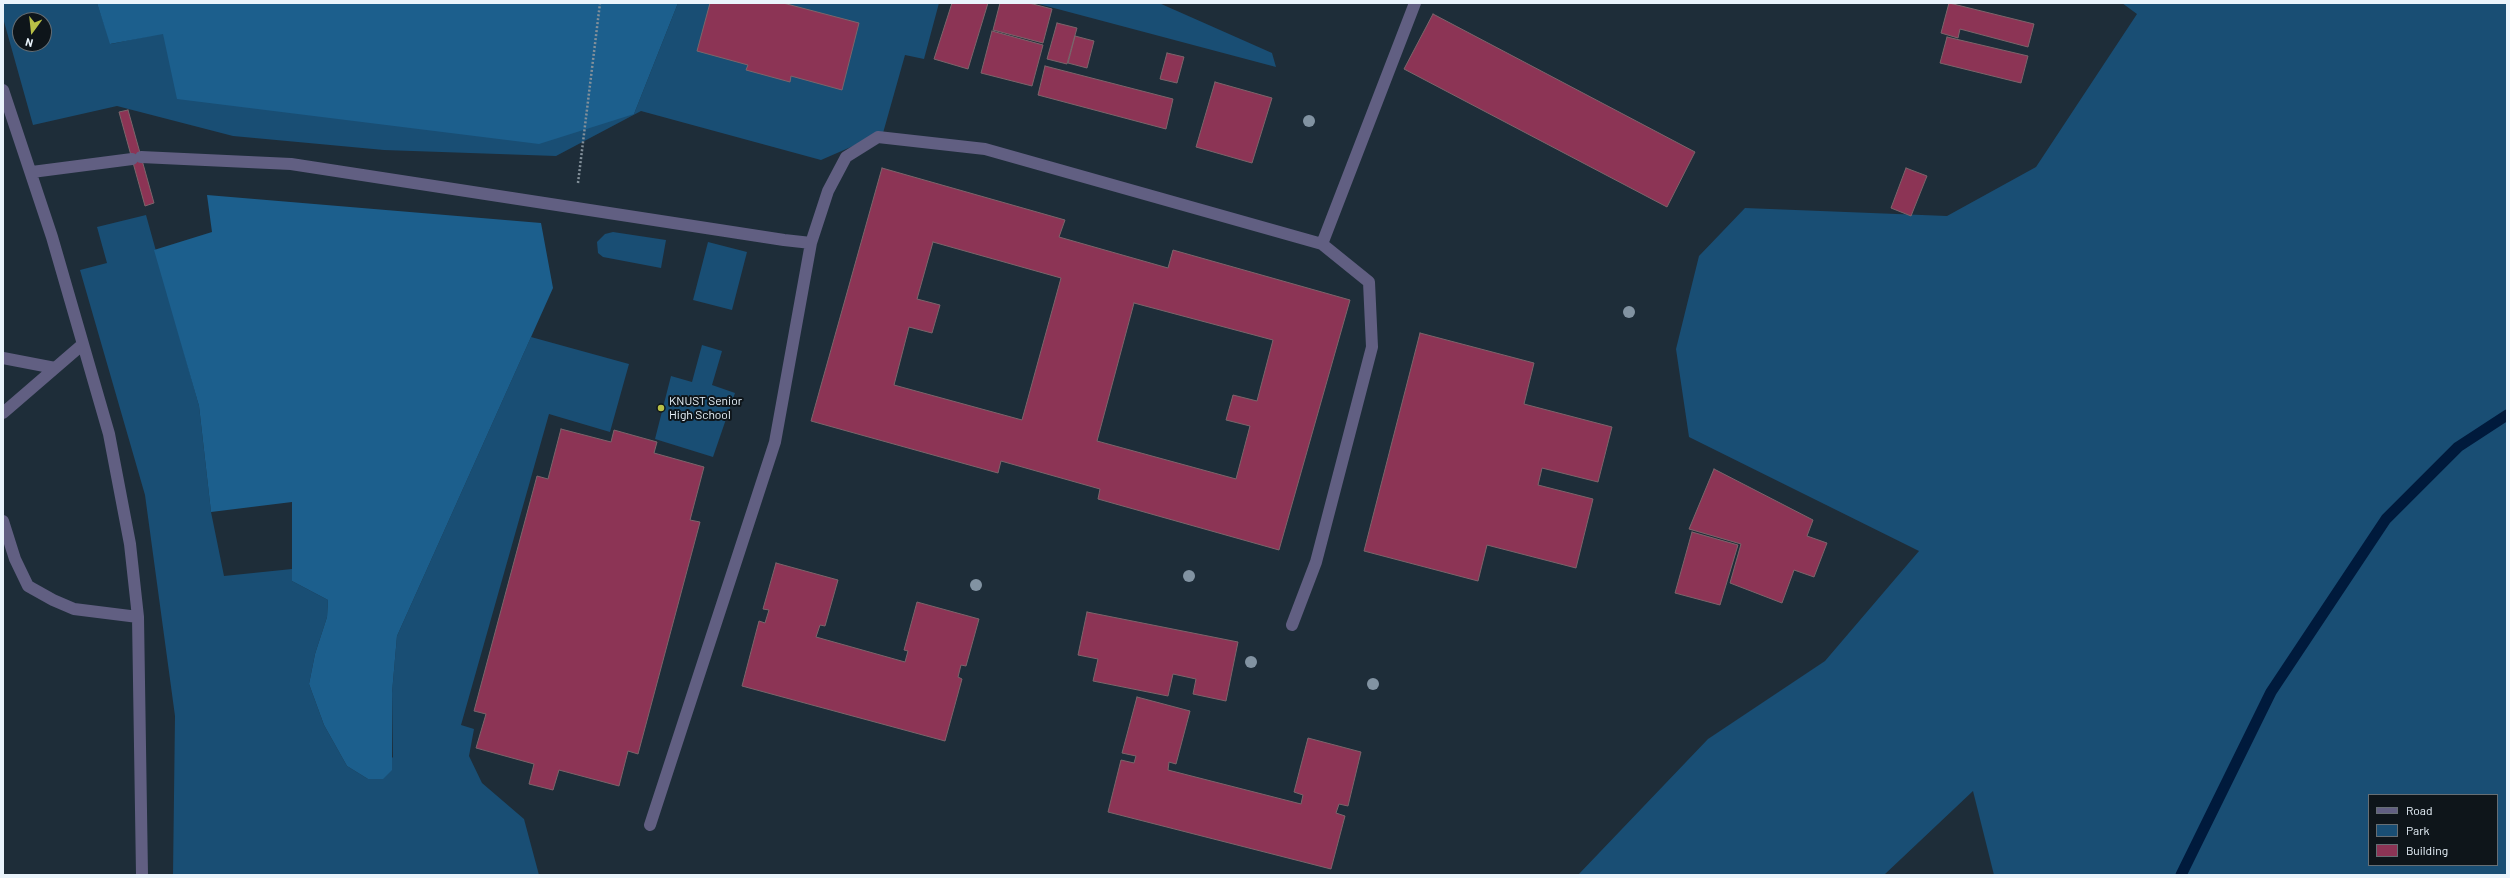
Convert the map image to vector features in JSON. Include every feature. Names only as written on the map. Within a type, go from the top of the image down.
[{"type":"street","points":[[1322,244],[1415,3]]},
{"type":"street","points":[[3,90],[32,172],[109,434],[130,544],[138,617],[142,875]]},
{"type":"street","points":[[650,824],[774,442],[811,242],[828,191],[846,157],[878,137],[986,149],[1322,244],[1369,282],[1372,347],[1316,562],[1292,625]]},
{"type":"street","points":[[32,172],[137,158],[291,164],[575,208],[811,242]]},
{"type":"street","points":[[3,413],[83,344]]},
{"type":"street","points":[[3,358],[54,368]]},
{"type":"street","points":[[3,521],[15,559],[28,586],[53,600],[74,609],[138,617]]},
{"type":"path","points":[[575,208],[600,3]]},
{"type":"green space","points":[[3,3],[97,3],[111,44],[163,33],[634,114],[678,3],[939,3],[924,59],[905,55],[883,133],[821,160],[641,111],[556,156],[384,150],[233,136],[117,106],[33,125],[13,52],[52,52],[52,12],[12,12],[12,50],[3,18]]},
{"type":"green space","points":[[1035,3],[1159,3],[1272,53],[1276,67]]},
{"type":"green space","points":[[2122,3],[2507,3],[2507,875],[1994,875],[1973,791],[1884,875],[1578,875],[1708,739],[1825,661],[1919,551],[1689,437],[1676,349],[1699,256],[1745,208],[1947,216],[2036,167],[2137,14]]},
{"type":"green space","points":[[146,215],[199,406],[211,512],[224,576],[292,569],[292,581],[328,600],[327,617],[315,654],[309,684],[324,725],[347,766],[368,779],[393,757],[392,693],[397,636],[531,337],[629,364],[610,432],[549,414],[461,725],[474,729],[469,756],[482,783],[524,819],[539,875],[173,875],[175,716],[145,495],[80,270],[107,263],[97,227]]},
{"type":"green space","points":[[613,232],[666,240],[661,268],[603,257],[598,253],[597,242],[605,234]]},
{"type":"green space","points":[[708,242],[747,252],[732,310],[693,300]]},
{"type":"green space","points":[[702,345],[722,351],[712,385],[735,393],[713,457],[655,439],[671,376],[692,382]]},
{"type":"shaded area","points":[[97,3],[678,3],[634,114],[539,144],[177,99],[163,34],[110,44]]},
{"type":"shaded area","points":[[207,195],[541,223],[553,288],[397,636],[392,693],[392,770],[383,779],[368,779],[347,766],[324,725],[309,684],[315,654],[327,617],[328,600],[292,581],[292,502],[211,512],[199,406],[154,250],[212,232]]},
{"type":"building","points":[[710,3],[783,3],[859,23],[842,90],[791,76],[790,82],[746,70],[748,65],[697,51]]},
{"type":"building","points":[[952,3],[988,3],[968,69],[934,59]]},
{"type":"building","points":[[1000,3],[1029,3],[1052,9],[1043,43],[993,30]]},
{"type":"building","points":[[1949,3],[2034,24],[2028,47],[1960,29],[1958,38],[1941,33]]},
{"type":"building","points":[[1433,14],[1695,152],[1667,207],[1404,69]]},
{"type":"building","points":[[1057,23],[1077,28],[1067,64],[1047,59]]},
{"type":"building","points":[[992,31],[1043,45],[1032,86],[981,73]]},
{"type":"building","points":[[1075,36],[1094,41],[1087,68],[1068,63]]},
{"type":"building","points":[[1947,37],[2028,56],[2021,83],[1940,63]]},
{"type":"building","points":[[1167,53],[1184,57],[1177,83],[1160,79]]},
{"type":"building","points":[[1045,66],[1173,99],[1166,129],[1038,95]]},
{"type":"building","points":[[1215,82],[1272,98],[1252,163],[1196,147]]},
{"type":"building","points":[[128,110],[154,203],[145,206],[119,112]]},
{"type":"building","points":[[882,168],[1065,220],[1059,237],[1168,268],[1173,250],[1350,300],[1279,550],[1098,499],[1100,489],[1001,461],[998,473],[811,421]],"holes":[[[933,242],[1061,278],[1022,420],[894,385],[909,327],[932,333],[940,305],[917,299]],[[1134,303],[1273,340],[1257,401],[1233,395],[1226,420],[1250,426],[1236,479],[1097,441]]]},
{"type":"building","points":[[1906,168],[1927,176],[1911,216],[1891,208]]},
{"type":"building","points":[[1420,333],[1534,363],[1524,404],[1612,427],[1598,482],[1542,468],[1538,485],[1593,499],[1576,568],[1487,545],[1478,581],[1364,551]]},
{"type":"building","points":[[561,429],[611,442],[614,430],[657,442],[654,453],[704,467],[690,520],[700,522],[638,754],[628,751],[619,786],[559,770],[553,790],[529,784],[534,764],[476,748],[486,714],[474,711],[537,476],[548,479]]},
{"type":"building","points":[[1714,469],[1813,520],[1807,536],[1827,543],[1814,577],[1794,570],[1782,603],[1730,583],[1741,544],[1689,529]]},
{"type":"building","points":[[1692,532],[1738,545],[1720,605],[1675,593]]},
{"type":"building","points":[[776,563],[838,580],[825,626],[820,625],[816,637],[905,662],[908,651],[904,650],[917,602],[979,619],[966,666],[961,665],[958,677],[962,679],[945,741],[742,686],[759,621],[765,623],[769,610],[763,609]]},
{"type":"building","points":[[1087,612],[1238,642],[1226,701],[1193,694],[1196,679],[1173,674],[1168,696],[1093,681],[1098,659],[1078,655]]},
{"type":"building","points":[[1137,697],[1190,711],[1176,764],[1169,762],[1168,770],[1301,804],[1303,795],[1294,792],[1308,738],[1361,752],[1348,806],[1339,804],[1336,813],[1345,816],[1331,869],[1108,812],[1121,760],[1134,763],[1136,756],[1122,753]]},
{"type":"waterway","points":[[2181,875],[2271,692],[2386,519],[2458,447],[2507,415]]},
{"type":"place","name":"KNUST Senior High School","points":[[661,408]]}]
